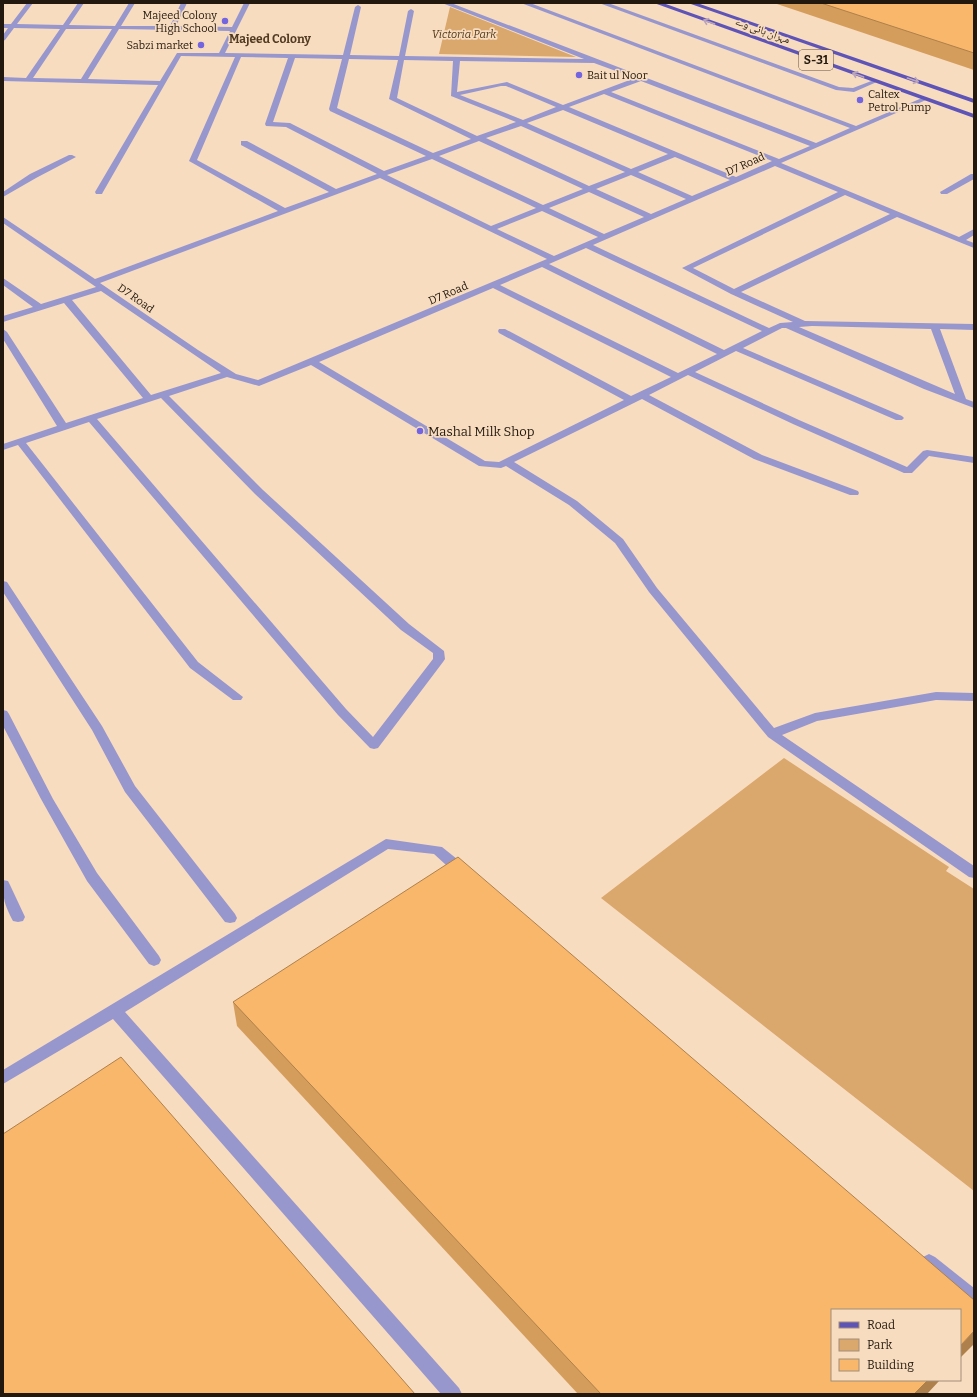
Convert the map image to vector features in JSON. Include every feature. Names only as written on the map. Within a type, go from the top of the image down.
[{"type":"main road","name":"مہران ہائی وے","points":[[657,3],[974,116]]},
{"type":"main road","name":"مہران ہائی وے","points":[[691,3],[974,101]]},
{"type":"street","points":[[3,39],[30,3]]},
{"type":"street","points":[[28,80],[66,27],[81,3]]},
{"type":"street","points":[[83,81],[132,3]]},
{"type":"street","points":[[172,28],[184,3]]},
{"type":"street","points":[[221,55],[247,3]]},
{"type":"street","points":[[445,3],[639,79],[815,145]]},
{"type":"street","points":[[524,3],[855,128]]},
{"type":"street","points":[[602,3],[838,89],[854,90],[876,81]]},
{"type":"street","points":[[358,7],[333,109],[604,237]]},
{"type":"street","points":[[411,10],[393,99],[650,217]]},
{"type":"street","points":[[3,26],[234,29]]},
{"type":"street","points":[[100,192],[179,54],[593,61]]},
{"type":"street","points":[[239,55],[193,161],[284,211]]},
{"type":"street","points":[[292,56],[269,124],[287,125],[382,175],[553,259]]},
{"type":"street","points":[[453,95],[456,59]]},
{"type":"street","points":[[3,79],[163,83]]},
{"type":"street","points":[[94,282],[639,79]]},
{"type":"street","points":[[453,95],[504,84],[736,180]]},
{"type":"street","points":[[605,92],[776,162],[974,246]]},
{"type":"street","points":[[453,95],[521,123],[692,199]]},
{"type":"street","name":"D7 Road","points":[[3,219],[229,374],[259,383],[543,264],[924,98]]},
{"type":"street","points":[[244,143],[336,192]]},
{"type":"street","points":[[490,229],[676,154]]},
{"type":"street","points":[[3,195],[33,176],[72,157]]},
{"type":"street","points":[[944,192],[974,176]]},
{"type":"street","points":[[803,324],[686,268],[845,192]]},
{"type":"street","points":[[734,292],[896,214]]},
{"type":"street","points":[[960,240],[974,231]]},
{"type":"street","points":[[587,245],[770,331]]},
{"type":"street","points":[[543,264],[724,354]]},
{"type":"street","points":[[3,281],[39,307]]},
{"type":"street","points":[[493,285],[678,377]]},
{"type":"street","points":[[3,319],[102,288]]},
{"type":"street","points":[[66,299],[149,399]]},
{"type":"street","points":[[312,362],[483,464],[501,465],[780,326],[803,324],[974,327]]},
{"type":"street","points":[[788,325],[927,387],[974,405]]},
{"type":"street","points":[[934,326],[962,400]]},
{"type":"street","points":[[502,331],[631,400]]},
{"type":"street","points":[[3,332],[64,427]]},
{"type":"street","points":[[736,348],[899,418]]},
{"type":"street","points":[[688,372],[796,422],[908,471],[927,453],[974,460]]},
{"type":"street","points":[[3,446],[229,374]]},
{"type":"street","points":[[642,394],[758,457],[854,493]]},
{"type":"street","points":[[92,418],[342,712],[374,745],[438,659],[438,650],[406,627],[259,492],[163,395]]},
{"type":"street","points":[[20,441],[194,665],[237,697]]},
{"type":"street","points":[[506,462],[573,503],[619,541],[653,590],[772,734],[974,873]]},
{"type":"street","points":[[3,584],[98,728],[130,789],[230,918]]},
{"type":"street","points":[[772,734],[815,717],[936,696],[974,697]]},
{"type":"street","points":[[3,714],[47,799],[92,877],[154,960]]},
{"type":"street","points":[[3,1078],[115,1011],[386,844],[437,850],[474,881]]},
{"type":"street","points":[[3,885],[18,917]]},
{"type":"street","points":[[115,1011],[453,1394]]},
{"type":"street","points":[[919,1253],[974,1299]]},
{"type":"green space","name":"Victoria Park","points":[[450,7],[576,57],[439,54]]},
{"type":"green space","points":[[784,758],[949,867],[946,871],[974,889],[974,1191],[601,898]]},
{"type":"building","points":[[821,3],[974,3],[974,53]]},
{"type":"building","points":[[458,857],[974,1300],[974,1331],[961,1345],[961,1309],[831,1309],[831,1381],[927,1381],[914,1394],[601,1394],[233,1002]]},
{"type":"building","points":[[121,1057],[415,1394],[3,1394],[3,1134]]},
{"type":"place","name":"Majeed Colony High School","points":[[225,21]]},
{"type":"place","name":"Sabzi market","points":[[201,45]]},
{"type":"place","name":"Bait ul Noor","points":[[579,75]]},
{"type":"place","name":"Caltex Petrol Pump","points":[[860,100]]},
{"type":"place","name":"Mashal Milk Shop","points":[[420,431]]},
{"type":"district","name":"Majeed Colony","points":[[270,39]]}]
